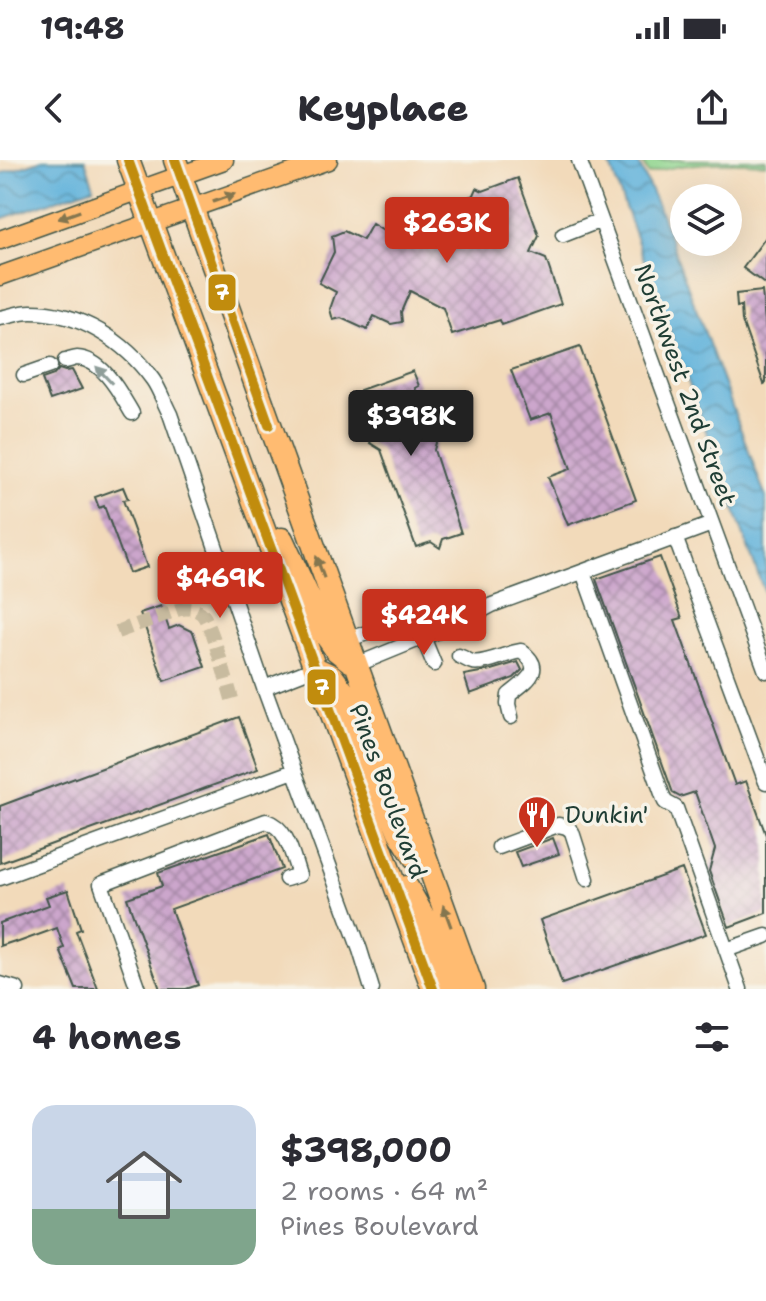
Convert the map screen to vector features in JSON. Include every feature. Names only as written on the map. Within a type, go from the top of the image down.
[{"type":"highway","name":"Pines Boulevard","points":[[128,160],[433,989]]},
{"type":"highway","name":"Pines Boulevard","points":[[178,168],[473,989]]},
{"type":"highway","points":[[239,461],[261,495],[327,637],[336,650],[356,665]]},
{"type":"highway","points":[[315,668],[332,676],[343,691],[399,832],[417,861],[432,876]]},
{"type":"highway","points":[[375,831],[425,919],[450,989]]},
{"type":"main road","points":[[0,240],[139,189],[178,168],[224,160]]},
{"type":"main road","points":[[0,276],[328,160]]},
{"type":"street","name":"Northwest 2nd Street","points":[[579,160],[766,671]]},
{"type":"street","points":[[563,235],[601,220]]},
{"type":"street","points":[[0,318],[29,312],[66,316],[102,332],[132,355],[154,382],[170,414],[372,989]]},
{"type":"street","points":[[24,375],[76,358],[93,363],[120,393],[132,413]]},
{"type":"street","points":[[356,665],[456,624],[492,605],[712,524]]},
{"type":"street","points":[[675,537],[763,766],[766,782]]},
{"type":"street","points":[[583,572],[665,802],[676,808],[740,989]]},
{"type":"street","points":[[346,640],[426,613],[476,613]]},
{"type":"street","points":[[423,637],[434,664]]},
{"type":"street","points":[[459,656],[480,663],[521,651],[532,661],[531,679],[509,695],[511,717]]},
{"type":"street","points":[[264,688],[315,668]]},
{"type":"street","points":[[0,878],[294,771]]},
{"type":"street","points":[[138,989],[101,884],[266,821],[276,824],[285,836],[299,875],[286,879]]},
{"type":"street","points":[[499,847],[558,825],[569,828],[587,879]]},
{"type":"street","points":[[726,950],[766,936]]},
{"type":"street","points":[[0,984],[17,989]]},
{"type":"green space","points":[[641,160],[766,160],[766,164],[691,165],[648,174]]},
{"type":"water","points":[[43,160],[85,160],[94,187],[0,219],[0,174]]},
{"type":"water","points":[[608,160],[637,160],[670,238],[670,256],[676,256],[766,498],[766,597]]},
{"type":"building","points":[[518,178],[539,236],[531,253],[546,259],[561,304],[502,325],[500,320],[452,335],[443,308],[410,291],[401,312],[402,322],[391,324],[374,316],[367,330],[341,318],[333,320],[330,309],[336,292],[319,283],[334,252],[332,236],[344,231],[363,240],[372,224],[385,232],[474,195],[477,188],[483,191]]},
{"type":"building","points":[[766,237],[766,285],[743,268]]},
{"type":"building","points":[[762,291],[766,331],[764,384],[742,321],[741,306],[737,307],[736,294]]},
{"type":"building","points":[[580,347],[636,500],[568,525],[548,477],[571,469],[551,413],[530,420],[511,370]]},
{"type":"building","points":[[59,369],[72,370],[82,389],[50,400],[42,379],[54,375]]},
{"type":"building","points":[[413,371],[419,386],[415,388],[426,418],[440,428],[434,450],[461,533],[443,539],[440,548],[431,542],[416,547],[381,450],[370,443],[375,432],[360,390]]},
{"type":"building","points":[[123,487],[128,499],[123,500],[147,567],[129,573],[104,506],[99,508],[95,497]]},
{"type":"building","points":[[660,557],[682,618],[675,620],[735,785],[746,781],[766,835],[766,913],[729,927],[709,871],[715,849],[695,792],[680,797],[673,793],[596,579]]},
{"type":"building","points":[[161,606],[169,629],[179,625],[193,632],[205,667],[164,681],[140,613]]},
{"type":"building","points":[[518,662],[522,670],[514,678],[470,694],[464,675]]},
{"type":"building","points":[[239,717],[258,769],[0,863],[0,806]]},
{"type":"building","points":[[269,834],[282,869],[171,909],[198,985],[186,989],[160,989],[127,898],[162,886],[158,873]]},
{"type":"building","points":[[553,838],[559,854],[521,867],[515,852]]},
{"type":"building","points":[[682,869],[706,934],[562,984],[540,920]]},
{"type":"building","points":[[68,890],[81,929],[76,931],[98,989],[76,989],[60,950],[64,948],[57,928],[0,946],[0,923],[49,905],[46,897]]},
{"type":"tunnel","points":[[117,632],[180,609],[198,611],[211,631],[232,699]]},
{"type":"transit line","name":"7","points":[[128,160],[433,989]]},
{"type":"transit line","name":"7","points":[[175,160],[269,425]]},
{"type":"place","name":"Dunkin'","points":[[537,849]]}]
